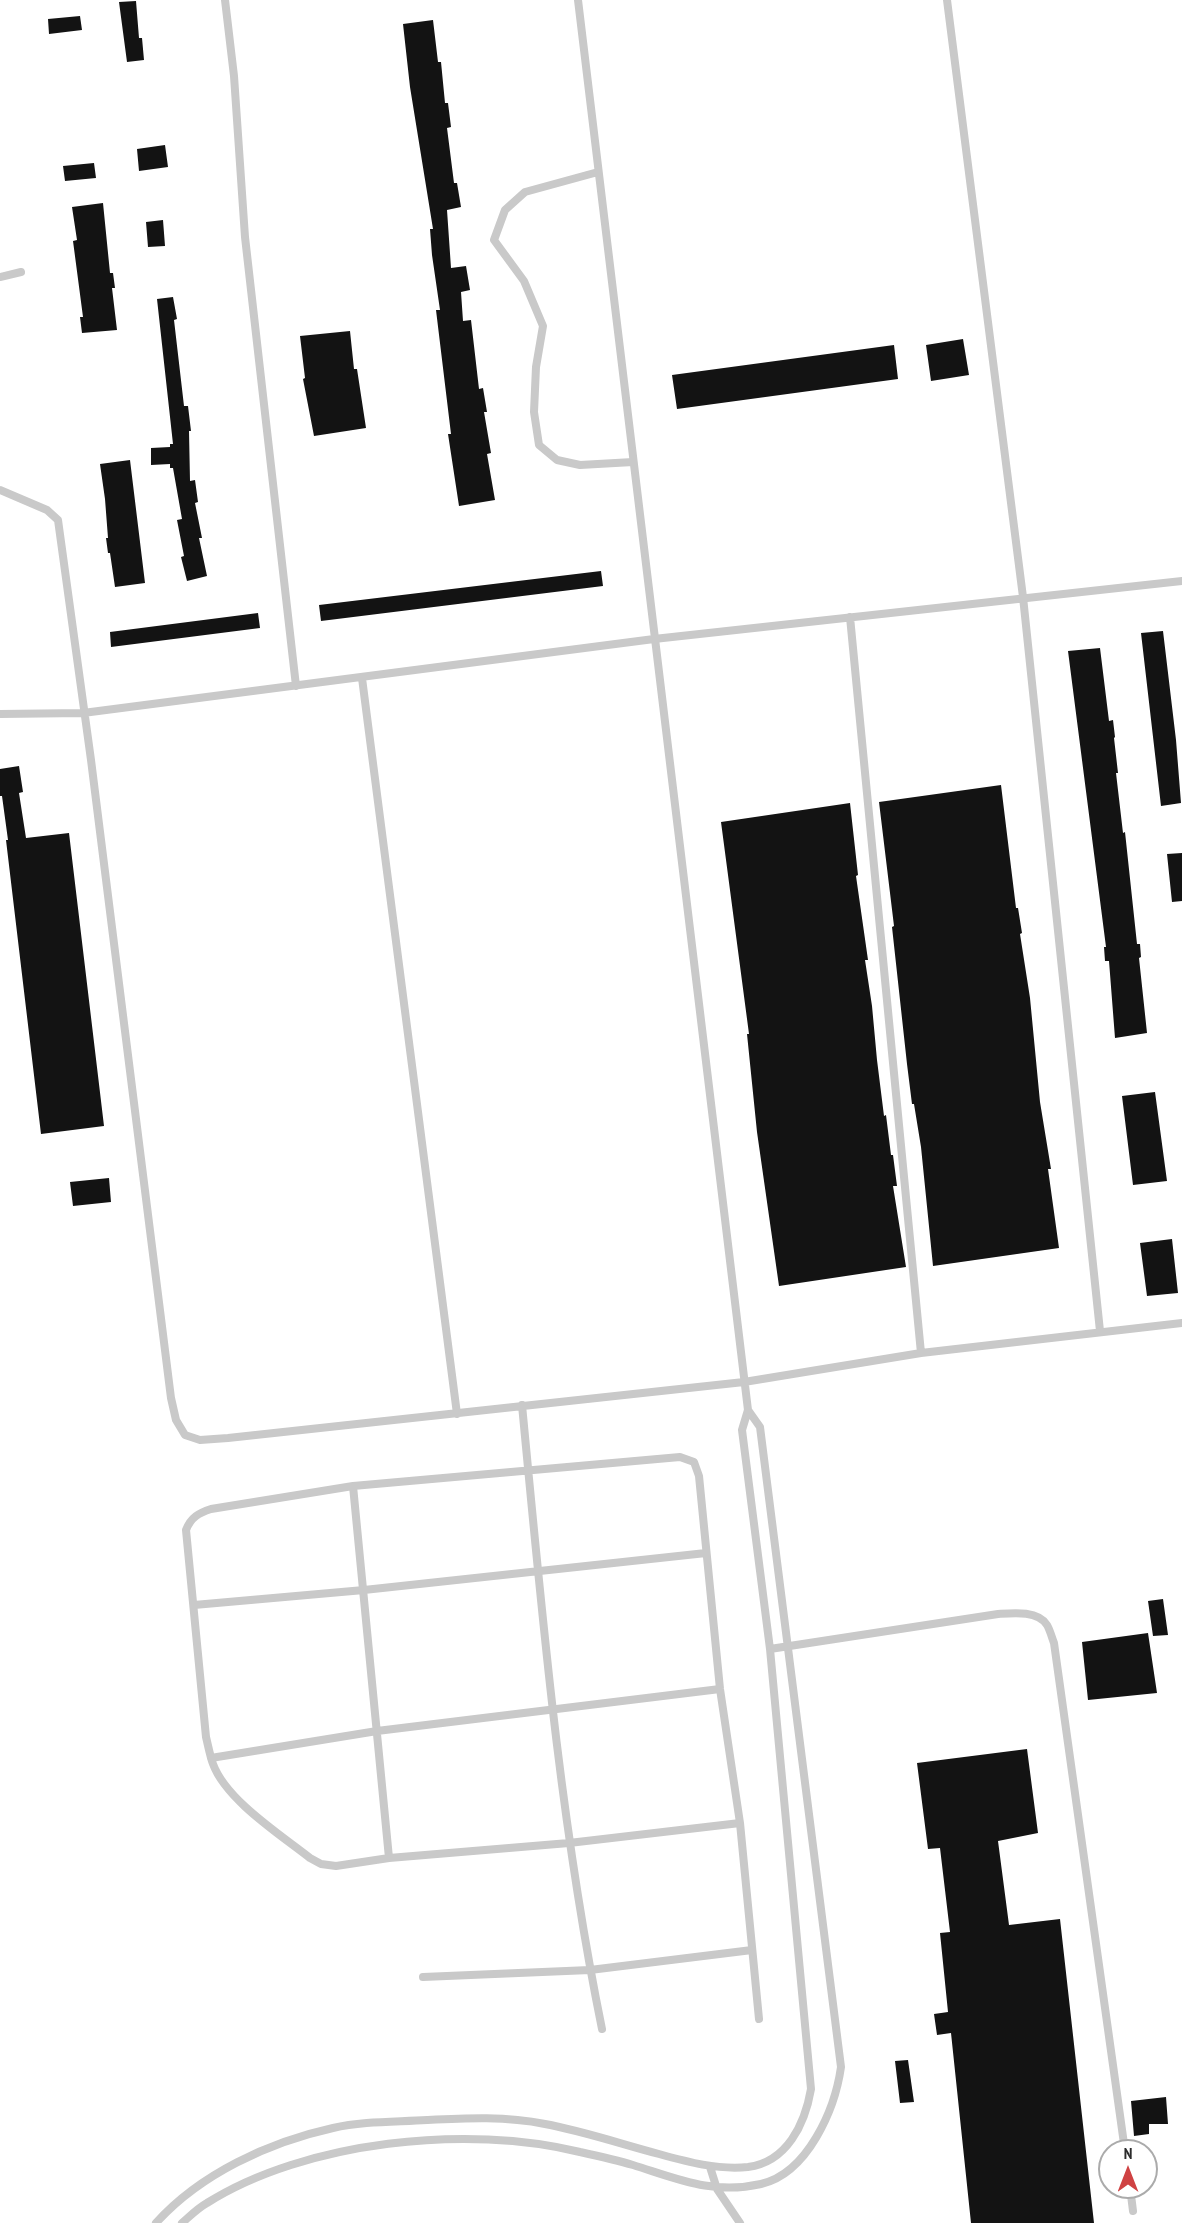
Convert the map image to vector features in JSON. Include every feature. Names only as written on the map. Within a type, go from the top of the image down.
[{"type":"lane","points":[[225,0],[234,76],[244,237],[296,686]]},
{"type":"lane","points":[[156,2223],[172,2205],[219,2171],[306,2134],[334,2127],[470,2117],[504,2118],[545,2124],[710,2167],[747,2167],[770,2161],[788,2145],[808,2109],[811,2089],[770,1649],[742,1430],[747,1410],[744,1382],[578,0]]},
{"type":"lane","points":[[947,0],[1023,597],[1100,1331]]},
{"type":"lane","points":[[598,172],[525,192],[505,210],[494,240],[524,281],[543,326],[536,368],[534,412],[539,445],[556,459],[580,465],[633,462]]},
{"type":"lane","points":[[0,277],[21,272]]},
{"type":"lane","points":[[0,490],[47,510],[58,520],[91,760],[171,1398],[176,1420],[185,1435],[200,1440],[744,1382],[921,1353],[1182,1323]]},
{"type":"lane","points":[[0,714],[83,713],[654,639],[1182,581]]},
{"type":"lane","points":[[850,617],[921,1353]]},
{"type":"lane","points":[[362,678],[457,1414]]},
{"type":"lane","points":[[522,1405],[552,1708],[569,1843],[602,2029]]},
{"type":"lane","points":[[182,2223],[206,2204],[268,2173],[343,2151],[389,2144],[465,2138],[547,2144],[629,2164],[691,2184],[717,2188],[761,2184],[779,2178],[793,2166],[812,2142],[829,2113],[837,2090],[841,2067],[760,1427],[747,1410]]},
{"type":"lane","points":[[740,1823],[569,1843],[389,1858],[336,1866],[321,1864],[310,1858],[239,1801],[224,1784],[211,1758],[186,1530],[190,1520],[199,1513],[211,1509],[353,1486],[687,1458],[694,1462],[699,1476],[720,1689],[740,1823],[759,2019]]},
{"type":"lane","points":[[353,1486],[389,1858]]},
{"type":"lane","points":[[194,1605],[364,1590],[706,1553]]},
{"type":"lane","points":[[770,1649],[998,1614],[1019,1613],[1033,1616],[1046,1623],[1054,1643],[1123,2139]]},
{"type":"lane","points":[[211,1758],[377,1731],[720,1689]]},
{"type":"lane","points":[[423,1977],[590,1970],[752,1950]]},
{"type":"lane","points":[[710,2167],[717,2188],[740,2223]]},
{"type":"lane","points":[[1132,2199],[1133,2211]]},
{"type":"building","points":[[136,1],[139,38],[142,38],[144,60],[127,62],[119,2]]},
{"type":"building","points":[[80,16],[82,30],[49,34],[48,19]]},
{"type":"building","points":[[433,20],[438,62],[441,62],[445,103],[448,103],[451,127],[447,128],[454,183],[457,183],[461,207],[447,210],[451,268],[466,266],[470,290],[461,292],[463,321],[471,320],[479,389],[483,388],[487,412],[484,412],[491,453],[487,454],[495,500],[459,506],[448,434],[451,434],[436,310],[440,310],[432,255],[430,229],[433,229],[410,87],[403,24]]},
{"type":"building","points":[[165,145],[168,167],[139,171],[137,149]]},
{"type":"building","points":[[94,163],[96,178],[65,181],[63,166]]},
{"type":"building","points":[[103,203],[110,273],[113,273],[115,288],[112,288],[117,330],[82,333],[80,317],[83,317],[73,241],[77,240],[72,207]]},
{"type":"building","points":[[163,220],[165,246],[148,247],[146,222]]},
{"type":"building","points":[[173,297],[184,406],[188,406],[191,431],[189,431],[190,481],[195,480],[198,502],[195,503],[202,538],[199,538],[207,576],[187,581],[181,557],[184,556],[177,520],[182,519],[173,468],[170,468],[170,464],[151,465],[151,448],[170,447],[170,444],[173,444],[157,299]]},
{"type":"building","points":[[350,331],[354,369],[357,369],[366,428],[314,436],[303,379],[305,378],[300,336]]},
{"type":"building","points":[[963,339],[969,375],[931,381],[926,345]]},
{"type":"building","points":[[894,345],[898,379],[677,409],[672,375]]},
{"type":"building","points":[[130,460],[145,583],[115,587],[106,538],[108,538],[105,499],[100,464]]},
{"type":"building","points":[[601,571],[603,586],[321,621],[319,605]]},
{"type":"building","points":[[258,613],[260,628],[111,647],[110,632]]},
{"type":"building","points":[[1163,631],[1181,803],[1161,806],[1141,633]]},
{"type":"building","points":[[1100,648],[1109,721],[1113,720],[1118,773],[1116,773],[1137,944],[1140,944],[1141,957],[1139,958],[1147,1033],[1115,1038],[1109,961],[1105,961],[1104,947],[1106,947],[1068,651]]},
{"type":"building","points":[[19,766],[23,792],[19,793],[26,838],[69,833],[104,1126],[41,1134],[6,840],[8,840],[2,796],[0,796],[0,769]]},
{"type":"building","points":[[1001,785],[1016,908],[1018,908],[1022,933],[1020,934],[1030,998],[1040,1102],[1051,1169],[1048,1169],[1059,1248],[933,1266],[921,1147],[907,1064],[879,802]]},
{"type":"building","points":[[850,803],[877,1060],[884,1116],[886,1115],[891,1155],[893,1155],[897,1186],[893,1186],[906,1267],[779,1286],[757,1132],[747,1034],[749,1034],[721,822]]},
{"type":"building","points":[[1182,853],[1182,901],[1172,902],[1167,854]]},
{"type":"building","points":[[1155,1092],[1167,1181],[1133,1185],[1122,1096]]},
{"type":"building","points":[[109,1178],[111,1202],[73,1206],[70,1182]]},
{"type":"building","points":[[1172,1239],[1178,1293],[1147,1296],[1140,1243]]},
{"type":"building","points":[[1163,1599],[1168,1635],[1153,1636],[1148,1601]]},
{"type":"building","points":[[1148,1633],[1157,1693],[1088,1700],[1082,1642]]},
{"type":"building","points":[[1027,1749],[1038,1833],[998,1841],[1009,1925],[1060,1919],[1094,2223],[971,2223],[951,2033],[937,2035],[934,2014],[948,2012],[940,1933],[950,1932],[940,1848],[928,1849],[917,1763]]},
{"type":"building","points":[[908,2060],[914,2102],[900,2103],[895,2061]]},
{"type":"building","points":[[1166,2097],[1168,2124],[1149,2124],[1149,2134],[1134,2136],[1131,2101]]}]
